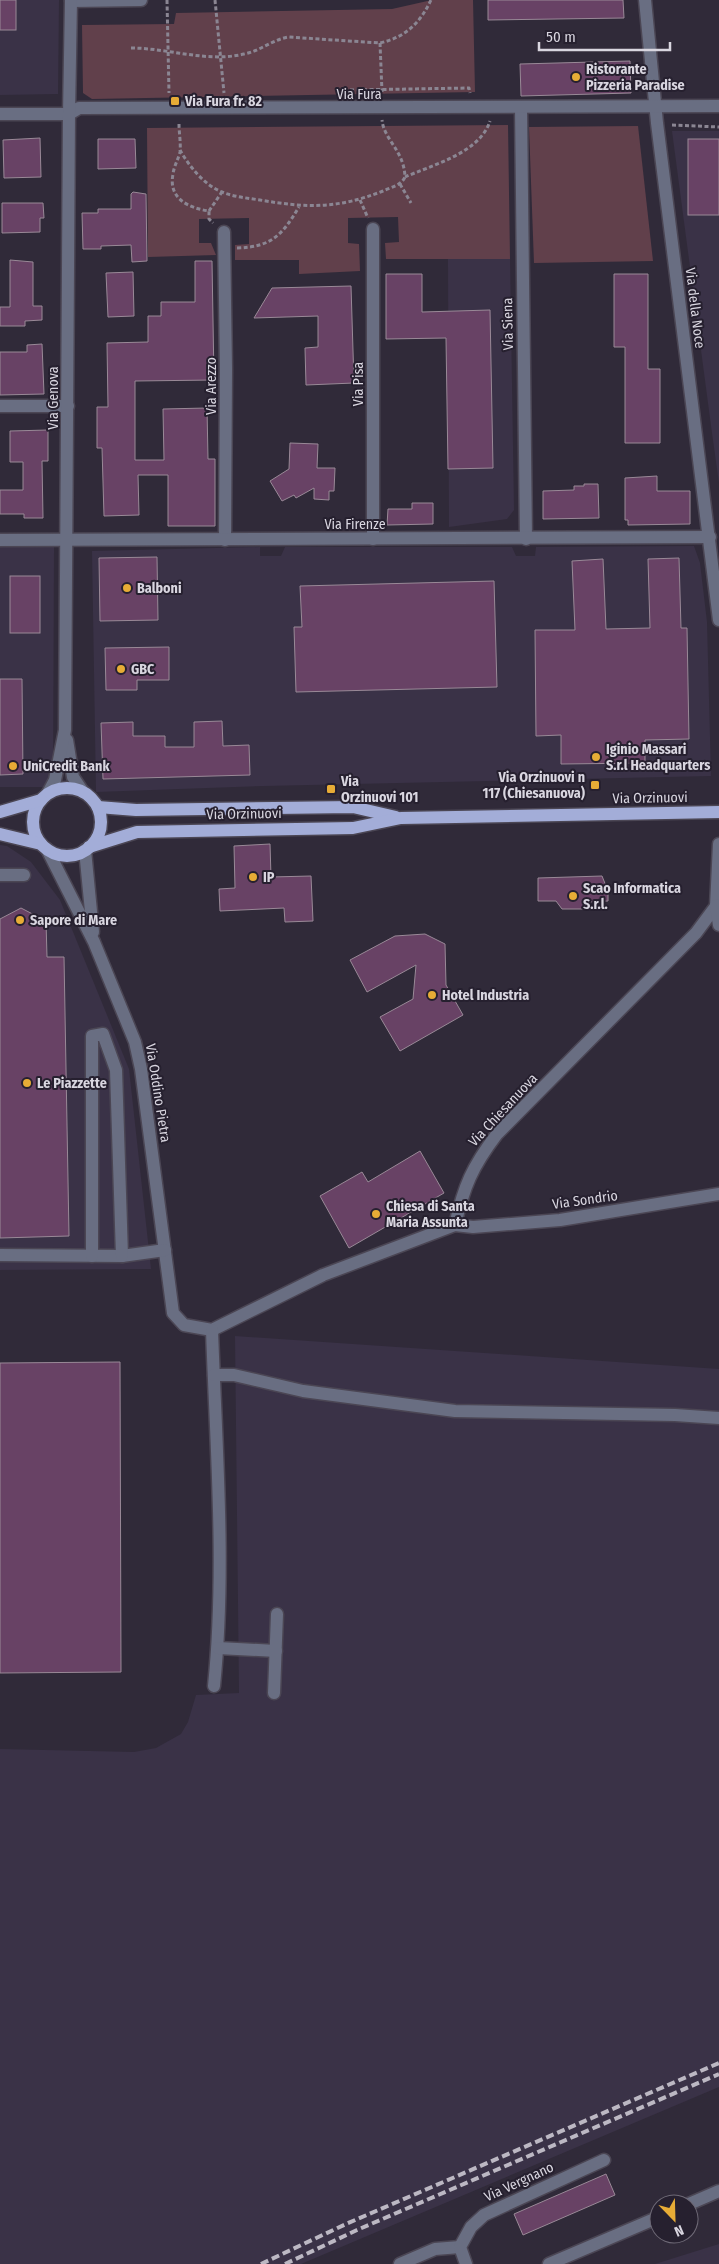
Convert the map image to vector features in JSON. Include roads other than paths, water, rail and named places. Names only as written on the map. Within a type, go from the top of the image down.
[{"type":"main road","points":[[0,812],[44,797],[62,788],[83,792],[98,807],[101,817],[99,833],[87,849]]},
{"type":"main road","points":[[44,797],[35,811],[33,824],[44,846]]},
{"type":"main road","name":"Via Orzinuovi","points":[[98,807],[136,810],[353,807],[401,818]]},
{"type":"main road","name":"Via Orzinuovi","points":[[0,834],[44,846],[67,856],[137,832],[353,828],[401,818],[719,812]]},
{"type":"street","points":[[71,1],[141,0]]},
{"type":"street","name":"Via della Noce","points":[[645,0],[656,123],[710,537],[719,620]]},
{"type":"street","name":"Via Genova","points":[[44,797],[55,780],[65,730],[71,1]]},
{"type":"street","name":"Via Fura","points":[[0,114],[69,114],[79,108],[381,109],[719,106]]},
{"type":"street","name":"Via Siena","points":[[521,108],[526,539]]},
{"type":"street","name":"Via Pisa","points":[[373,229],[373,539]]},
{"type":"street","name":"Via Arezzo","points":[[224,232],[225,540]]},
{"type":"street","points":[[0,406],[68,406]]},
{"type":"street","name":"Via Firenze","points":[[0,540],[710,537]]},
{"type":"street","points":[[65,730],[70,768],[73,777],[83,792]]},
{"type":"street","points":[[719,844],[719,926]]},
{"type":"street","name":"Via Oddino Pietra","points":[[44,846],[94,942],[135,1042],[141,1069],[173,1312],[184,1325],[212,1330]]},
{"type":"street","points":[[87,849],[94,942]]},
{"type":"street","points":[[0,875],[24,875]]},
{"type":"street","name":"Via Chiesanuova","points":[[455,1226],[463,1192],[474,1167],[497,1134],[696,934],[718,905]]},
{"type":"street","points":[[92,1256],[92,1036],[103,1034],[116,1070],[122,1256]]},
{"type":"street","name":"Via Sondrio","points":[[455,1226],[473,1227],[560,1220],[719,1194]]},
{"type":"street","points":[[214,1686],[218,1648],[220,1526],[212,1330],[323,1275],[455,1226]]},
{"type":"street","points":[[0,1255],[122,1256],[165,1250]]},
{"type":"street","points":[[214,1374],[234,1375],[303,1391],[455,1411],[675,1415],[719,1418]]},
{"type":"street","points":[[274,1693],[277,1614]]},
{"type":"street","points":[[218,1648],[276,1651]]},
{"type":"street","name":"Via Vergnano","points":[[460,2247],[471,2227],[484,2214],[604,2160]]},
{"type":"street","points":[[699,2200],[719,2191]]},
{"type":"street","points":[[549,2264],[649,2221]]},
{"type":"street","points":[[400,2264],[435,2249],[460,2247],[466,2264]]},
{"type":"railway","points":[[261,2264],[346,2224],[719,2063]]},
{"type":"railway","points":[[285,2264],[357,2230],[719,2074]]},
{"type":"place","name":"Ristorante Pizzeria Paradise","points":[[576,77]]},
{"type":"place","name":"Via Fura fr. 82","points":[[175,101]]},
{"type":"place","name":"Balboni","points":[[127,588]]},
{"type":"place","name":"GBC","points":[[121,669]]},
{"type":"place","name":"Iginio Massari S.r.l Headquarters","points":[[596,757]]},
{"type":"place","name":"UniCredit Bank","points":[[13,766]]},
{"type":"place","name":"Via Orzinuovi n 117 (Chiesanuova)","points":[[595,785]]},
{"type":"place","name":"Via Orzinuovi 101","points":[[331,789]]},
{"type":"place","name":"IP","points":[[253,877]]},
{"type":"place","name":"Scao Informatica S.r.l.","points":[[573,896]]},
{"type":"place","name":"Sapore di Mare","points":[[20,920]]},
{"type":"place","name":"Hotel Industria","points":[[432,995]]},
{"type":"place","name":"Le Piazzette","points":[[27,1083]]},
{"type":"place","name":"Chiesa di Santa Maria Assunta","points":[[376,1214]]}]
